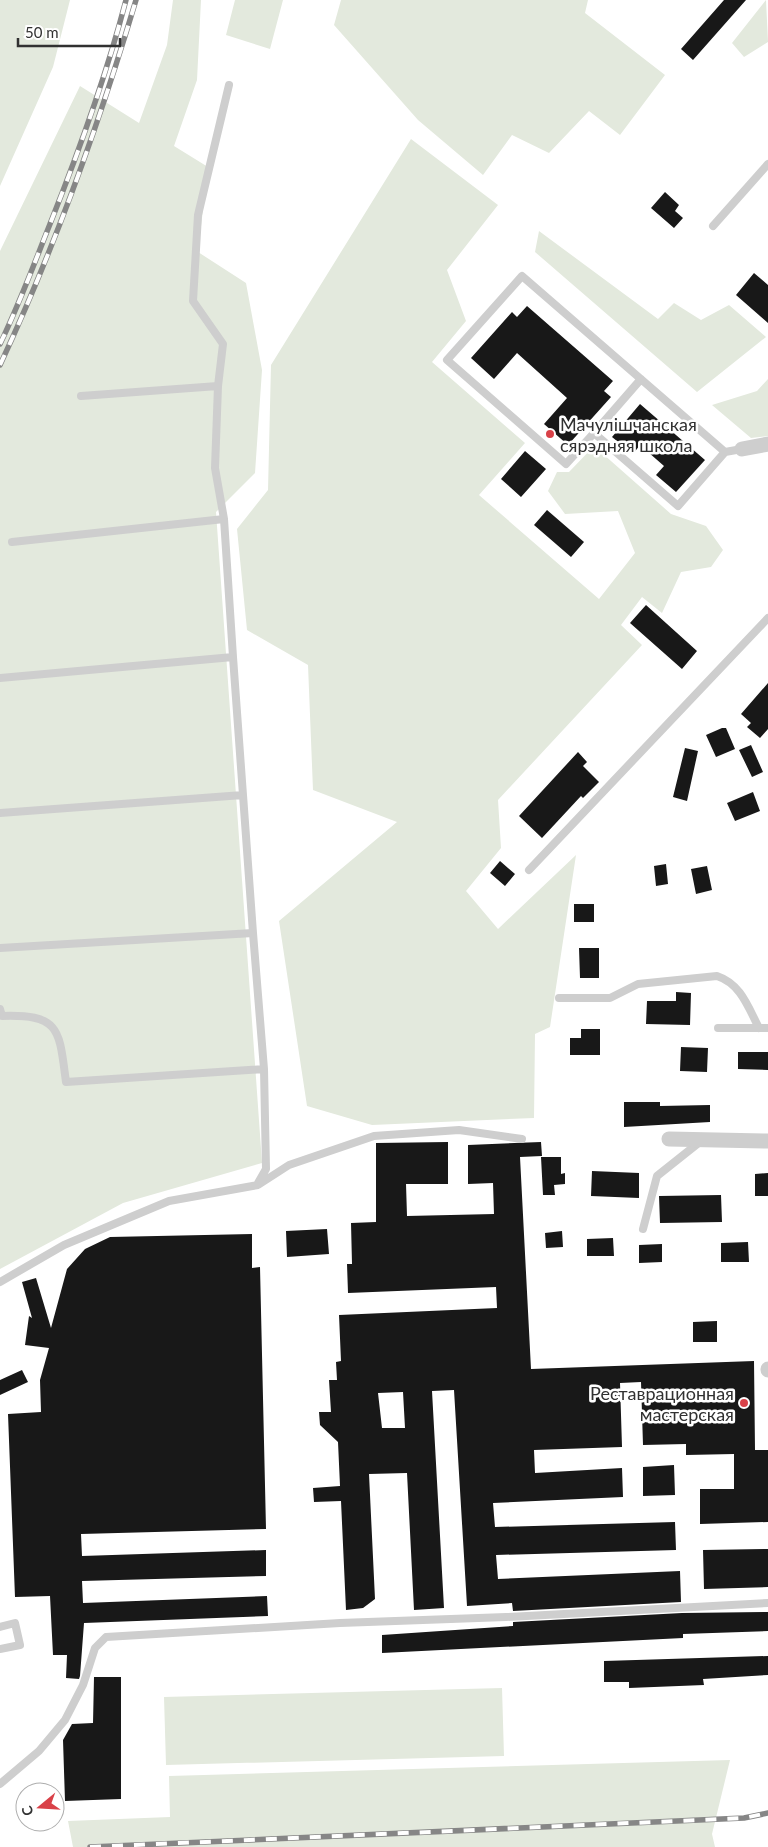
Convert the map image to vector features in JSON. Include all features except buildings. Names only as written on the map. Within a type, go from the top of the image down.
[{"type":"street","points":[[742,449],[768,444]]},
{"type":"street","points":[[669,1140],[768,1141]]},
{"type":"lane","points":[[229,85],[198,215],[193,302],[223,344],[218,386],[215,468],[224,519],[264,1069],[266,1168],[258,1185]]},
{"type":"lane","points":[[713,226],[768,164]]},
{"type":"lane","points":[[641,379],[566,464],[447,360],[522,276],[641,379],[725,452]]},
{"type":"lane","points":[[81,396],[218,386]]},
{"type":"lane","points":[[594,433],[678,506],[725,452],[742,449]]},
{"type":"lane","points":[[12,542],[224,519]]},
{"type":"lane","points":[[529,870],[768,618]]},
{"type":"lane","points":[[0,678],[233,657]]},
{"type":"lane","points":[[0,813],[243,795]]},
{"type":"lane","points":[[0,948],[253,933]]},
{"type":"lane","points":[[559,998],[610,998],[638,984],[717,976],[729,980],[739,989],[759,1028]]},
{"type":"lane","points":[[0,1008],[2,1016],[29,1015],[47,1021],[57,1031],[66,1082],[264,1069]]},
{"type":"lane","points":[[718,1028],[768,1028]]},
{"type":"lane","points":[[0,1282],[64,1245],[169,1201],[258,1185],[289,1165],[374,1136],[460,1130],[522,1139]]},
{"type":"lane","points":[[643,1229],[657,1176],[703,1140]]},
{"type":"lane","points":[[0,1784],[38,1751],[65,1720],[83,1685],[95,1648],[106,1637],[340,1623],[506,1618],[768,1603]]},
{"type":"lane","points":[[0,1627],[15,1623],[20,1645],[0,1650]]},
{"type":"shaded area","points":[[0,0],[70,0],[53,67],[0,186]]},
{"type":"shaded area","points":[[173,0],[201,0],[197,80],[174,146],[208,167],[198,252],[246,283],[262,370],[255,473],[216,512],[262,1163],[123,1203],[0,1269],[0,251],[80,86],[139,123],[167,45]]},
{"type":"shaded area","points":[[235,0],[283,0],[270,49],[226,35]]},
{"type":"shaded area","points":[[341,0],[588,0],[585,13],[665,75],[620,135],[589,111],[549,153],[512,135],[483,175],[418,120],[334,25]]},
{"type":"shaded area","points":[[766,0],[768,42],[744,57],[732,43]]},
{"type":"shaded area","points":[[411,139],[498,205],[447,270],[466,321],[432,362],[525,443],[479,495],[599,599],[635,553],[618,511],[565,514],[548,491],[557,472],[569,472],[594,446],[671,514],[706,526],[723,550],[711,567],[681,572],[662,613],[642,597],[621,625],[642,645],[498,800],[501,848],[466,891],[498,929],[576,855],[550,1027],[535,1034],[534,1118],[372,1125],[307,1106],[279,921],[397,822],[313,790],[308,665],[247,630],[237,529],[268,490],[271,365]]},
{"type":"shaded area","points":[[539,231],[658,319],[674,303],[701,320],[729,305],[766,337],[697,392],[535,252]]},
{"type":"shaded area","points":[[768,379],[768,436],[751,438],[712,405],[757,391]]},
{"type":"shaded area","points":[[502,1688],[504,1756],[166,1765],[164,1697]]},
{"type":"shaded area","points":[[730,1760],[712,1834],[715,1847],[73,1847],[68,1821],[170,1817],[169,1776]]},
{"type":"railway","points":[[0,344],[14,314],[82,141],[110,57],[126,0]]},
{"type":"railway","points":[[0,365],[39,276],[75,185],[107,93],[136,0]]},
{"type":"railway","points":[[90,1847],[744,1818],[768,1813]]},
{"type":"place","name":"Мачулішчанская сярэдняя школа","points":[[550,434]]},
{"type":"place","name":"Реставрационная мастерская","points":[[744,1403]]}]
